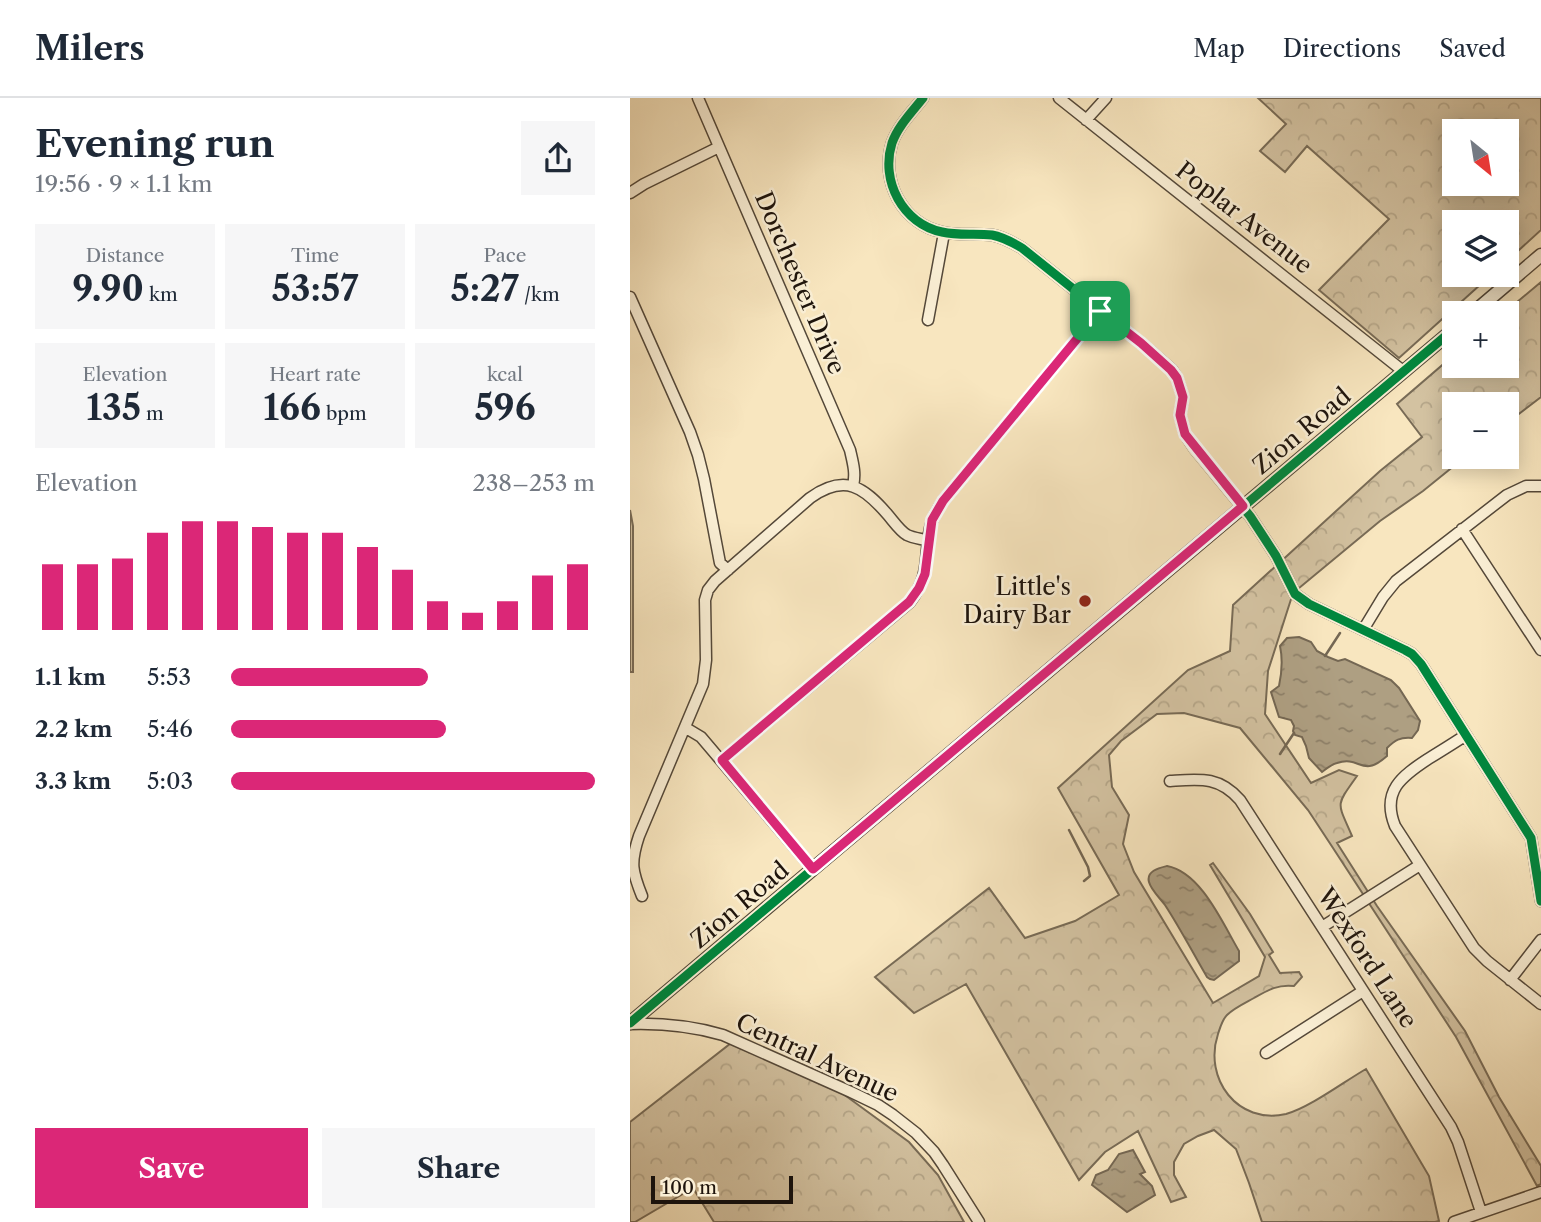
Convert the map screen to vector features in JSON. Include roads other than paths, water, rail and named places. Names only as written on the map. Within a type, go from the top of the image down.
[{"type":"street","name":"Dorchester Drive","points":[[698,98],[850,450],[855,468],[853,486]]},
{"type":"street","points":[[922,98],[896,134],[890,153],[890,175],[901,205],[909,215],[930,229],[944,233],[991,235],[1022,248],[1171,370],[1177,378],[1183,397],[1180,415],[1185,434],[1243,506],[1276,556],[1298,597],[1405,650],[1417,659],[1531,838],[1541,901]]},
{"type":"street","name":"Poplar Avenue","points":[[1059,98],[1403,371]]},
{"type":"street","points":[[1086,120],[1106,98]]},
{"type":"street","points":[[630,194],[644,184],[719,147]]},
{"type":"street","points":[[928,320],[944,233]]},
{"type":"street","points":[[1487,301],[1541,256]]},
{"type":"street","points":[[630,297],[690,432],[704,479],[720,563],[728,570]]},
{"type":"street","points":[[722,760],[909,602],[925,574],[932,520],[947,495],[1100,311]]},
{"type":"street","name":"Zion Road","points":[[630,1024],[1442,339]]},
{"type":"street","points":[[642,896],[634,873],[634,854],[705,676],[706,595],[715,581],[821,491],[840,485],[853,486],[868,494],[906,535],[928,541]]},
{"type":"street","points":[[1363,630],[1391,586],[1512,492],[1527,486],[1541,486]]},
{"type":"street","points":[[1462,529],[1541,650]]},
{"type":"street","points":[[685,728],[701,737],[722,760],[813,869]]},
{"type":"street","points":[[1466,735],[1401,780],[1393,794],[1392,819],[1474,948],[1541,1004]]},
{"type":"street","name":"Wexford Lane","points":[[1170,781],[1202,779],[1221,785],[1240,800],[1451,1127],[1481,1212]]},
{"type":"street","points":[[1322,927],[1420,865]]},
{"type":"street","points":[[1510,980],[1541,940]]},
{"type":"street","points":[[1266,1053],[1363,991]]},
{"type":"street","name":"Central Avenue","points":[[630,1024],[694,1028],[731,1038],[877,1105],[904,1123],[934,1152],[979,1222]]},
{"type":"street","points":[[1454,1222],[1541,1192]]},
{"type":"water","points":[[1299,637],[1311,642],[1317,651],[1328,657],[1338,661],[1345,659],[1391,680],[1420,721],[1412,738],[1395,741],[1387,748],[1387,756],[1372,766],[1345,761],[1333,764],[1322,772],[1309,758],[1302,737],[1295,735],[1291,720],[1279,717],[1271,692],[1279,686],[1280,681],[1280,646],[1287,638]]},
{"type":"water","points":[[1167,866],[1179,870],[1201,888],[1239,951],[1239,961],[1214,980],[1207,977],[1171,914],[1150,885],[1149,875]]},
{"type":"water","points":[[1133,1150],[1145,1172],[1140,1174],[1152,1186],[1155,1195],[1127,1212],[1092,1185],[1096,1175],[1108,1170],[1119,1154]]},
{"type":"waterway","points":[[1325,656],[1340,633]]},
{"type":"waterway","points":[[1280,754],[1294,733]]},
{"type":"waterway","points":[[1069,830],[1088,867],[1090,876],[1084,881]]},
{"type":"place","name":"Little's Dairy Bar","points":[[1085,601]]}]
